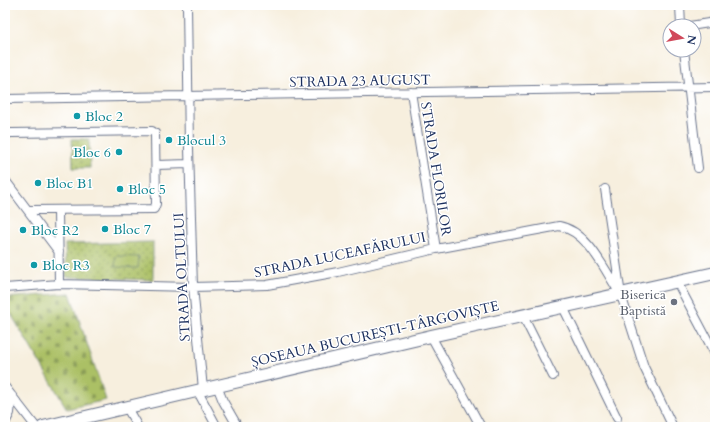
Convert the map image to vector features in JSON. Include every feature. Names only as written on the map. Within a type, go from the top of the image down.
[{"type":"main road","name":"ȘOSEAUA BUCUREȘTI-TÂRGOVIȘTE","points":[[43,427],[431,336],[715,274]]},
{"type":"street","name":"STRADA OLTULUI","points":[[187,5],[189,164],[193,287],[200,390]]},
{"type":"street","points":[[680,5],[681,18]]},
{"type":"street","points":[[702,24],[715,22]]},
{"type":"street","points":[[685,58],[698,168]]},
{"type":"street","name":"STRADA 23 AUGUST","points":[[5,99],[715,87]]},
{"type":"street","name":"STRADA FLORILOR","points":[[411,92],[436,249]]},
{"type":"street","name":"STRADA OLTULUI","points":[[5,134],[152,131],[156,136],[156,204],[154,209],[58,210]]},
{"type":"street","points":[[156,165],[189,164]]},
{"type":"street","points":[[5,180],[59,252]]},
{"type":"street","points":[[605,189],[621,295],[644,367],[673,427]]},
{"type":"street","points":[[28,210],[58,210],[60,284]]},
{"type":"street","name":"STRADA LUCEAFĂRULUI","points":[[5,288],[60,284],[193,287],[272,285],[338,272],[436,249],[553,226],[565,227],[572,230],[584,239],[621,295]]},
{"type":"street","points":[[676,282],[715,354]]},
{"type":"street","points":[[563,307],[617,418]]},
{"type":"street","points":[[523,316],[553,376]]},
{"type":"street","points":[[431,336],[481,427]]},
{"type":"street","points":[[217,386],[223,401],[238,427]]},
{"type":"street","points":[[5,387],[36,427]]},
{"type":"street","points":[[200,390],[217,427]]},
{"type":"street","points":[[5,423],[10,412],[12,396]]},
{"type":"street","points":[[127,408],[138,427]]},
{"type":"green space","points":[[72,139],[89,139],[90,168],[73,168]]},
{"type":"green space","points":[[153,242],[153,280],[66,277],[65,244]]},
{"type":"green space","points":[[116,256],[139,257],[138,268],[115,267]]},
{"type":"green space","points":[[70,293],[106,400],[67,409],[5,304],[5,298]]},
{"type":"place","name":"Bloc 2","points":[[77,116]]},
{"type":"place","name":"Blocul 3","points":[[169,140]]},
{"type":"place","name":"Bloc 6","points":[[119,152]]},
{"type":"place","name":"Bloc B1","points":[[38,183]]},
{"type":"place","name":"Bloc 5","points":[[120,189]]},
{"type":"place","name":"Bloc 7","points":[[105,229]]},
{"type":"place","name":"Bloc R2","points":[[23,230]]},
{"type":"place","name":"Bloc R3","points":[[34,265]]},
{"type":"place","name":"Biserica Baptistă","points":[[674,302]]}]
